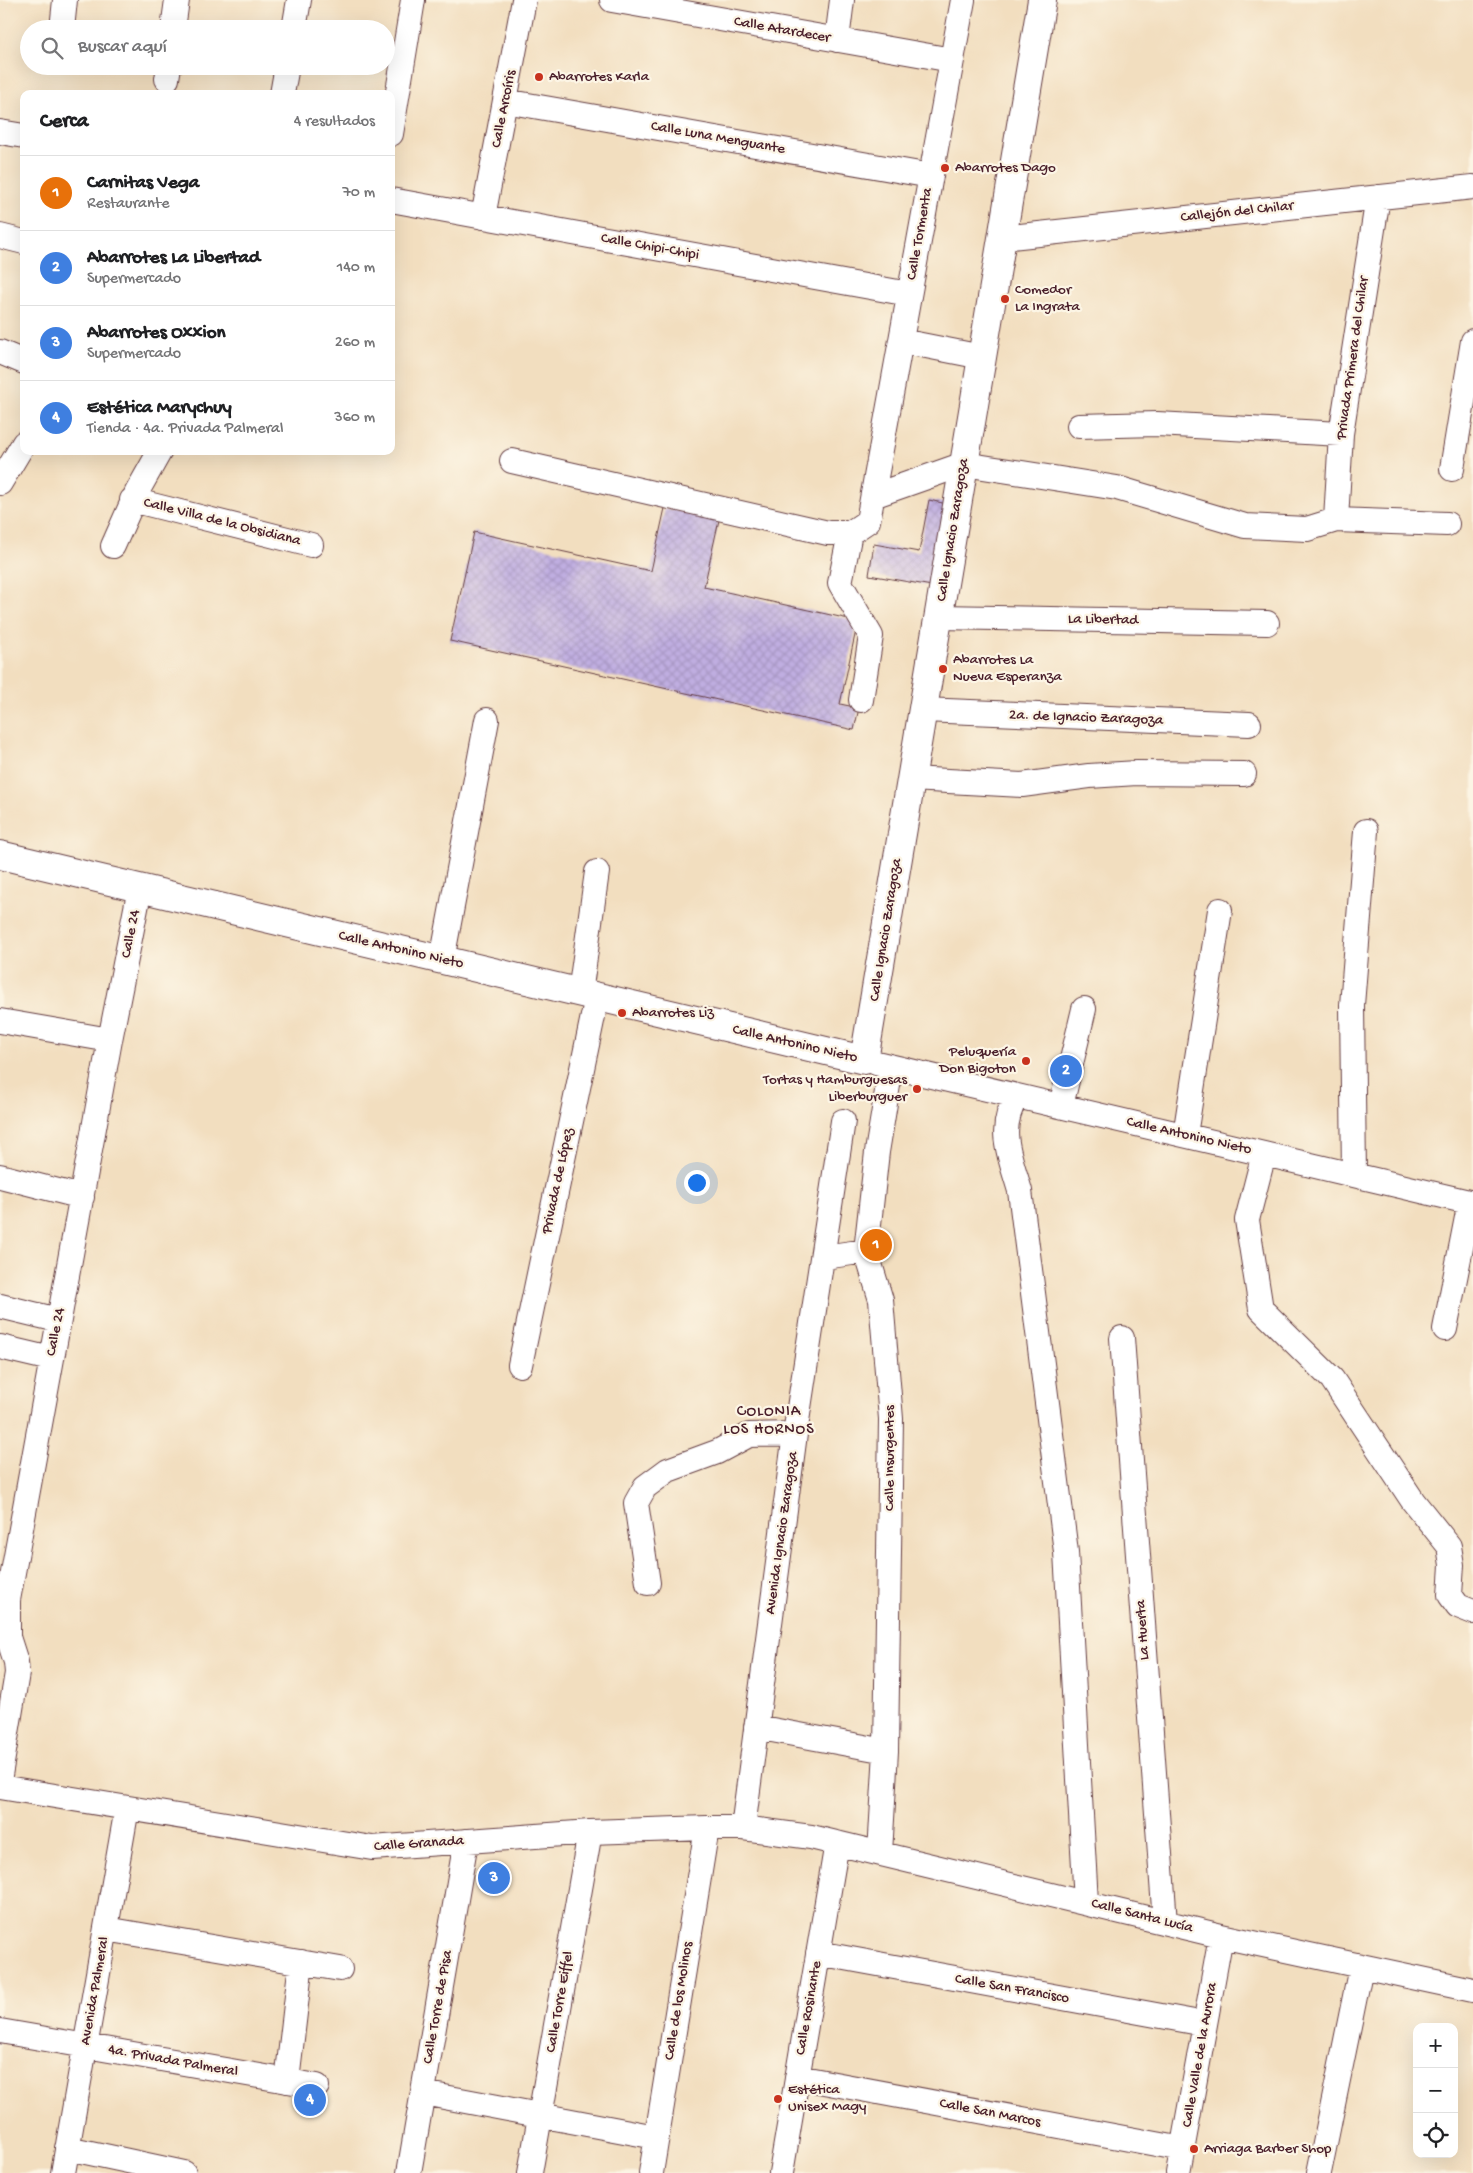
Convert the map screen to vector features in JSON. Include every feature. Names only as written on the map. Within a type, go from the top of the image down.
[{"type":"main road","name":"Calle Ignacio Zaragoza","points":[[864,1060],[1042,0]]},
{"type":"main road","name":"Calle Antonino Nieto","points":[[0,855],[864,1060]]},
{"type":"street","points":[[63,20],[66,0]]},
{"type":"street","points":[[174,20],[177,0]]},
{"type":"street","points":[[296,20],[299,0]]},
{"type":"street","points":[[395,111],[413,0]]},
{"type":"street","name":"Calle Arcoíris","points":[[483,217],[524,0]]},
{"type":"street","name":"Calle Atardecer","points":[[612,0],[637,2],[952,60]]},
{"type":"street","points":[[837,40],[842,0]]},
{"type":"street","name":"Calle Tormenta","points":[[850,533],[868,521],[962,0]]},
{"type":"street","points":[[283,90],[285,75]]},
{"type":"street","name":"Calle Luna Menguante","points":[[505,101],[931,176]]},
{"type":"street","points":[[0,132],[20,135]]},
{"type":"street","name":"Callejón del Chilar","points":[[1002,238],[1473,187]]},
{"type":"street","name":"Privada Primera del Chilar","points":[[1336,520],[1341,434],[1378,197]]},
{"type":"street","name":"Calle Chipi-Chipi","points":[[395,201],[909,294]]},
{"type":"street","points":[[0,236],[20,241]]},
{"type":"street","points":[[1452,469],[1473,340]]},
{"type":"street","points":[[900,345],[982,357]]},
{"type":"street","points":[[0,352],[20,360]]},
{"type":"street","points":[[1079,426],[1157,424],[1341,434]]},
{"type":"street","points":[[0,483],[20,449]]},
{"type":"street","points":[[113,546],[132,500],[158,455]]},
{"type":"street","points":[[512,461],[828,533],[850,533],[840,583],[872,636],[860,700]]},
{"type":"street","points":[[873,496],[964,464],[1117,488],[1246,526],[1307,529],[1336,520],[1447,524]]},
{"type":"street","name":"Calle Villa de la Obsidiana","points":[[132,500],[311,545]]},
{"type":"street","name":"La Libertad","points":[[938,617],[1268,623]]},
{"type":"street","name":"2a. de Ignacio Zaragoza","points":[[923,710],[1249,724]]},
{"type":"street","points":[[442,960],[487,720]]},
{"type":"street","points":[[911,779],[1022,786],[1089,776],[1137,773],[1244,774]]},
{"type":"street","points":[[1354,1175],[1352,1005],[1366,831]]},
{"type":"street","name":"Privada de López","points":[[520,1365],[589,995],[597,872]]},
{"type":"street","name":"Calle 24","points":[[0,1775],[9,1671],[8,1600],[58,1320],[140,888]]},
{"type":"street","points":[[1181,1134],[1220,910]]},
{"type":"street","points":[[1060,1106],[1084,1010]]},
{"type":"street","points":[[0,1021],[110,1040]]},
{"type":"street","points":[[1181,1134],[1193,1029]]},
{"type":"street","name":"Calle Antonino Nieto","points":[[864,1060],[1472,1202]]},
{"type":"street","name":"Calle Insurgentes","points":[[880,1853],[886,1751],[891,1419],[881,1300],[866,1252],[877,1152],[891,1066]]},
{"type":"street","points":[[1017,1096],[1010,1107],[1004,1133],[1020,1191],[1066,1552],[1086,1902]]},
{"type":"street","name":"Avenida Ignacio Zaragoza","points":[[743,1828],[796,1434],[843,1120]]},
{"type":"street","points":[[1264,1154],[1247,1220],[1261,1309],[1332,1379],[1412,1502],[1449,1546],[1452,1565],[1450,1595],[1458,1606],[1473,1612]]},
{"type":"street","points":[[0,1176],[82,1198]]},
{"type":"street","points":[[1445,1329],[1472,1202]]},
{"type":"street","points":[[824,1257],[866,1252]]},
{"type":"street","points":[[0,1306],[58,1320]]},
{"type":"street","name":"La Huerta","points":[[1122,1338],[1165,1922]]},
{"type":"street","points":[[0,1347],[51,1359]]},
{"type":"street","points":[[648,1583],[636,1503],[645,1487],[668,1470],[717,1452],[749,1435],[796,1434]]},
{"type":"street","points":[[756,1727],[886,1751]]},
{"type":"street","name":"Calle Granada","points":[[0,1787],[372,1848],[590,1832],[707,1828],[743,1828],[811,1837]]},
{"type":"street","name":"Avenida Palmeral","points":[[63,2173],[127,1808]]},
{"type":"street","name":"Calle de los Molinos","points":[[651,2173],[707,1828]]},
{"type":"street","name":"Calle Torre Eiffel","points":[[530,2173],[590,1832]]},
{"type":"street","name":"Calle Santa Lucía","points":[[811,1837],[1221,1936],[1473,1990]]},
{"type":"street","name":"Calle Torre de Pisa","points":[[409,2173],[466,1841]]},
{"type":"street","name":"Calle Rosinante","points":[[781,2173],[836,1843]]},
{"type":"street","points":[[106,1929],[340,1969]]},
{"type":"street","name":"Calle Valle de la Aurora","points":[[1178,2173],[1221,1936]]},
{"type":"street","name":"Calle San Francisco","points":[[818,1953],[1205,2024]]},
{"type":"street","points":[[286,2081],[301,1962]]},
{"type":"street","points":[[1319,2173],[1361,1967]]},
{"type":"street","name":"4a. Privada Palmeral","points":[[0,2030],[317,2086]]},
{"type":"street","name":"Calle San Marcos","points":[[797,2077],[1183,2149]]},
{"type":"street","points":[[423,2093],[656,2138]]},
{"type":"street","points":[[68,2148],[183,2173]]},
{"type":"building","points":[[929,500],[947,504],[932,586],[869,575],[874,544],[919,552]]},
{"type":"building","points":[[665,508],[719,520],[704,587],[858,621],[840,704],[859,708],[854,730],[450,641],[474,532],[651,571]]},
{"type":"place","name":"Abarrotes Karla","points":[[539,77]]},
{"type":"place","name":"Abarrotes Dago","points":[[945,168]]},
{"type":"place","name":"Comedor La Ingrata","points":[[1005,299]]},
{"type":"place","name":"Abarrotes La Nueva Esperanza","points":[[943,669]]},
{"type":"place","name":"Abarrotes Liz","points":[[622,1013]]},
{"type":"place","name":"Peluquería Don Bigoton","points":[[1026,1061]]},
{"type":"place","name":"Abarrotes La Libertad","points":[[1066,1071]]},
{"type":"place","name":"Tortas y Hamburguesas Liberburguer","points":[[917,1089]]},
{"type":"place","name":"Carnitas Vega","points":[[876,1245]]},
{"type":"place","name":"Abarrotes Oxxion","points":[[494,1878]]},
{"type":"place","name":"Estética Unisex Magy","points":[[778,2099]]},
{"type":"place","name":"Estética Marychuy","points":[[310,2100]]},
{"type":"place","name":"Arriaga Barber Shop","points":[[1194,2149]]},
{"type":"district","name":"COLONIA LOS HORNOS","points":[[769,1421]]}]
